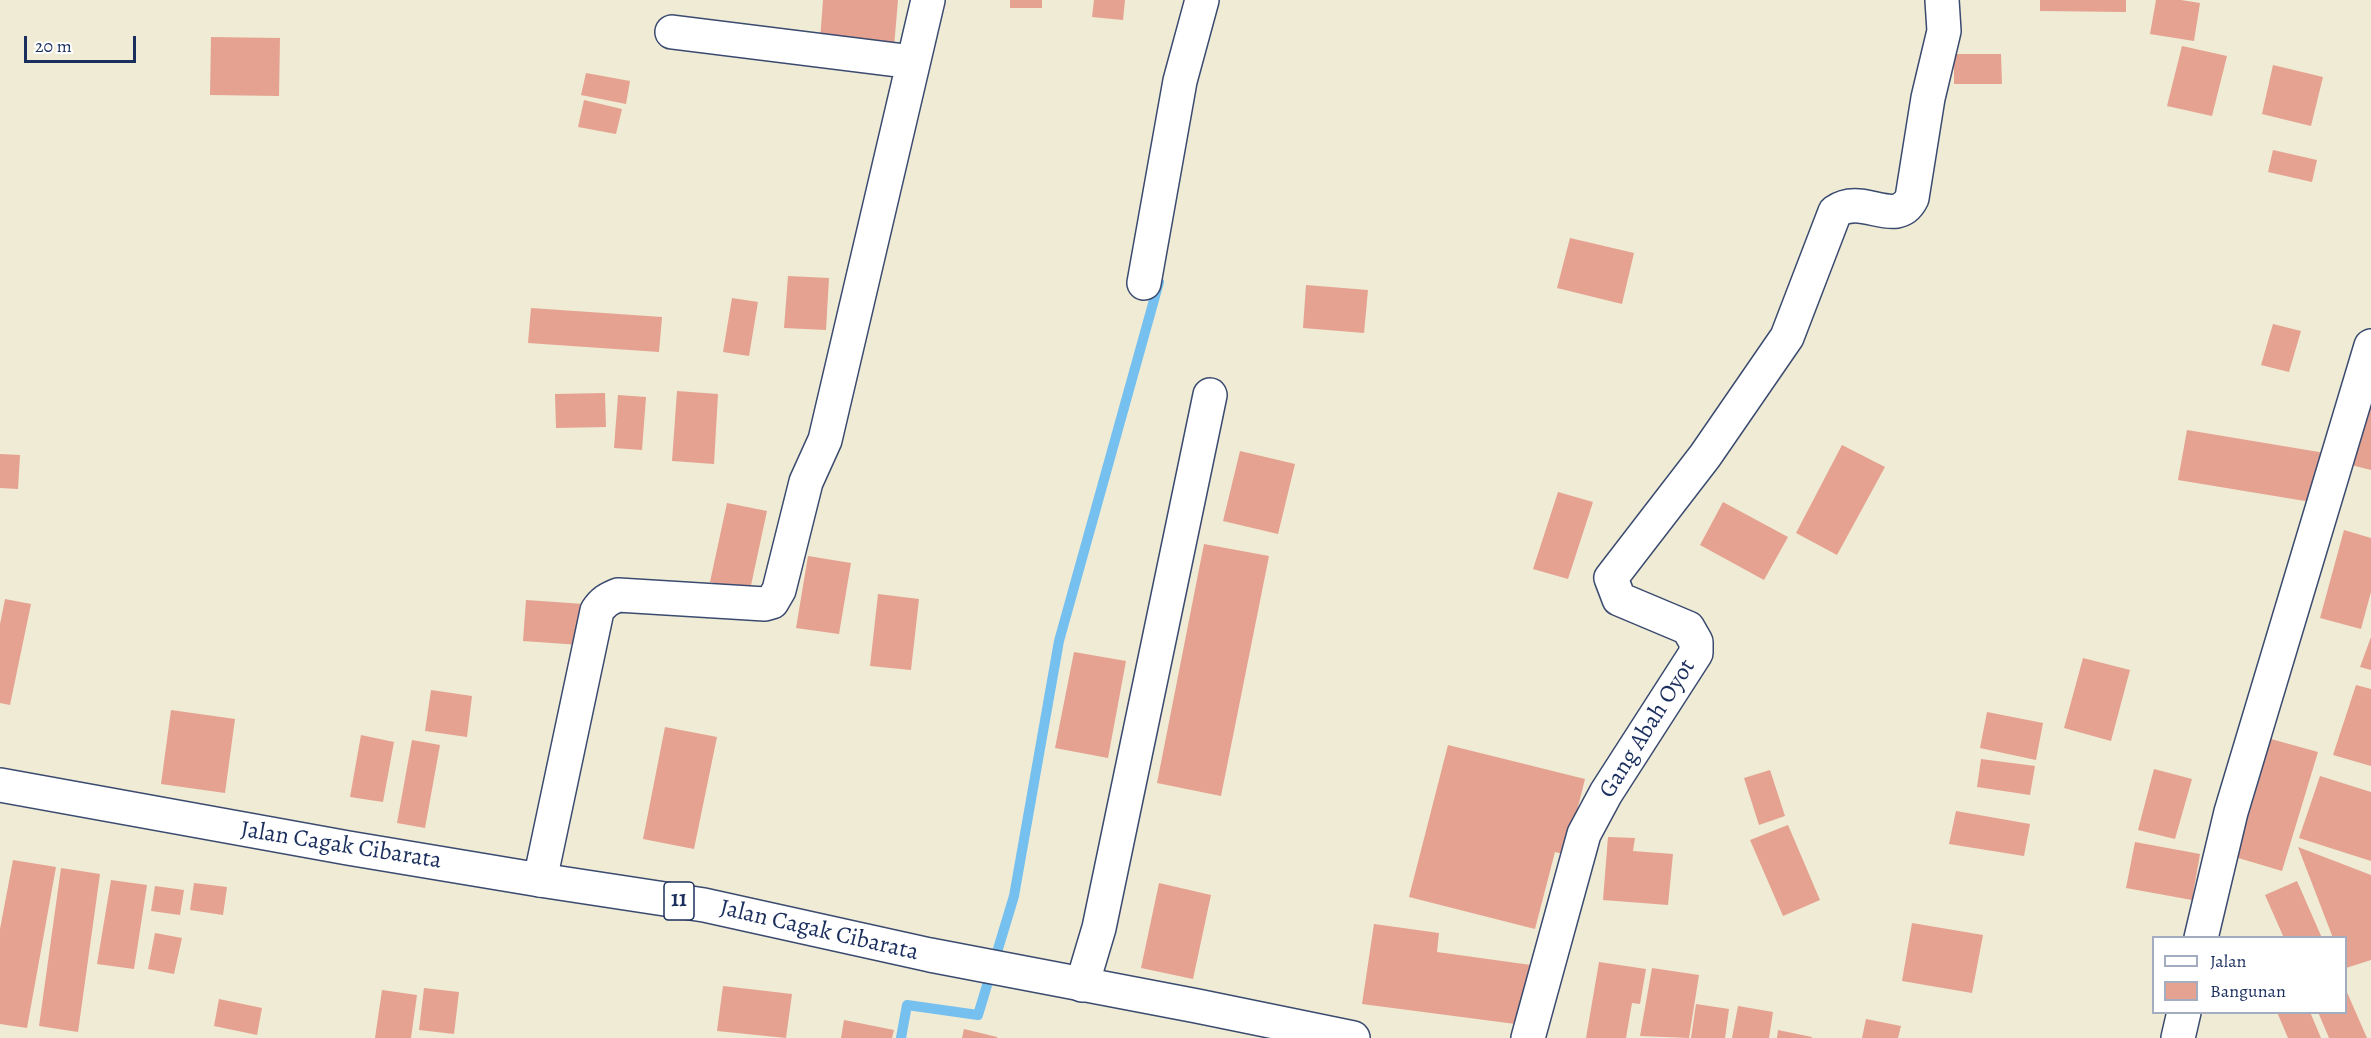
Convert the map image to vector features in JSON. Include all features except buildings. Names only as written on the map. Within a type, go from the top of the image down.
[{"type":"main road","points":[[540,880],[597,611],[602,604],[607,599],[618,595],[765,604],[772,602],[779,590],[806,482],[825,440],[928,0]]},
{"type":"main road","points":[[1144,283],[1180,81],[1202,0]]},
{"type":"main road","name":"Gang Abah Oyot","points":[[1528,1038],[1584,834],[1606,793],[1696,653],[1696,642],[1688,628],[1620,599],[1611,578],[1705,456],[1787,336],[1835,212],[1853,204],[1897,212],[1908,207],[1912,198],[1928,98],[1944,30],[1942,0]]},
{"type":"main road","points":[[672,32],[913,62]]},
{"type":"main road","points":[[2201,936],[2231,812],[2371,346]]},
{"type":"main road","points":[[1082,985],[1099,928],[1210,395]]},
{"type":"main road","name":"Jalan Cagak Cibarata","points":[[0,785],[540,880],[704,905],[930,955],[1197,1005],[1353,1038]]},
{"type":"main road","points":[[2178,1038],[2184,1014]]},
{"type":"waterway","points":[[901,1038],[907,1005],[978,1015],[1014,896],[1059,641],[1159,282]]}]
